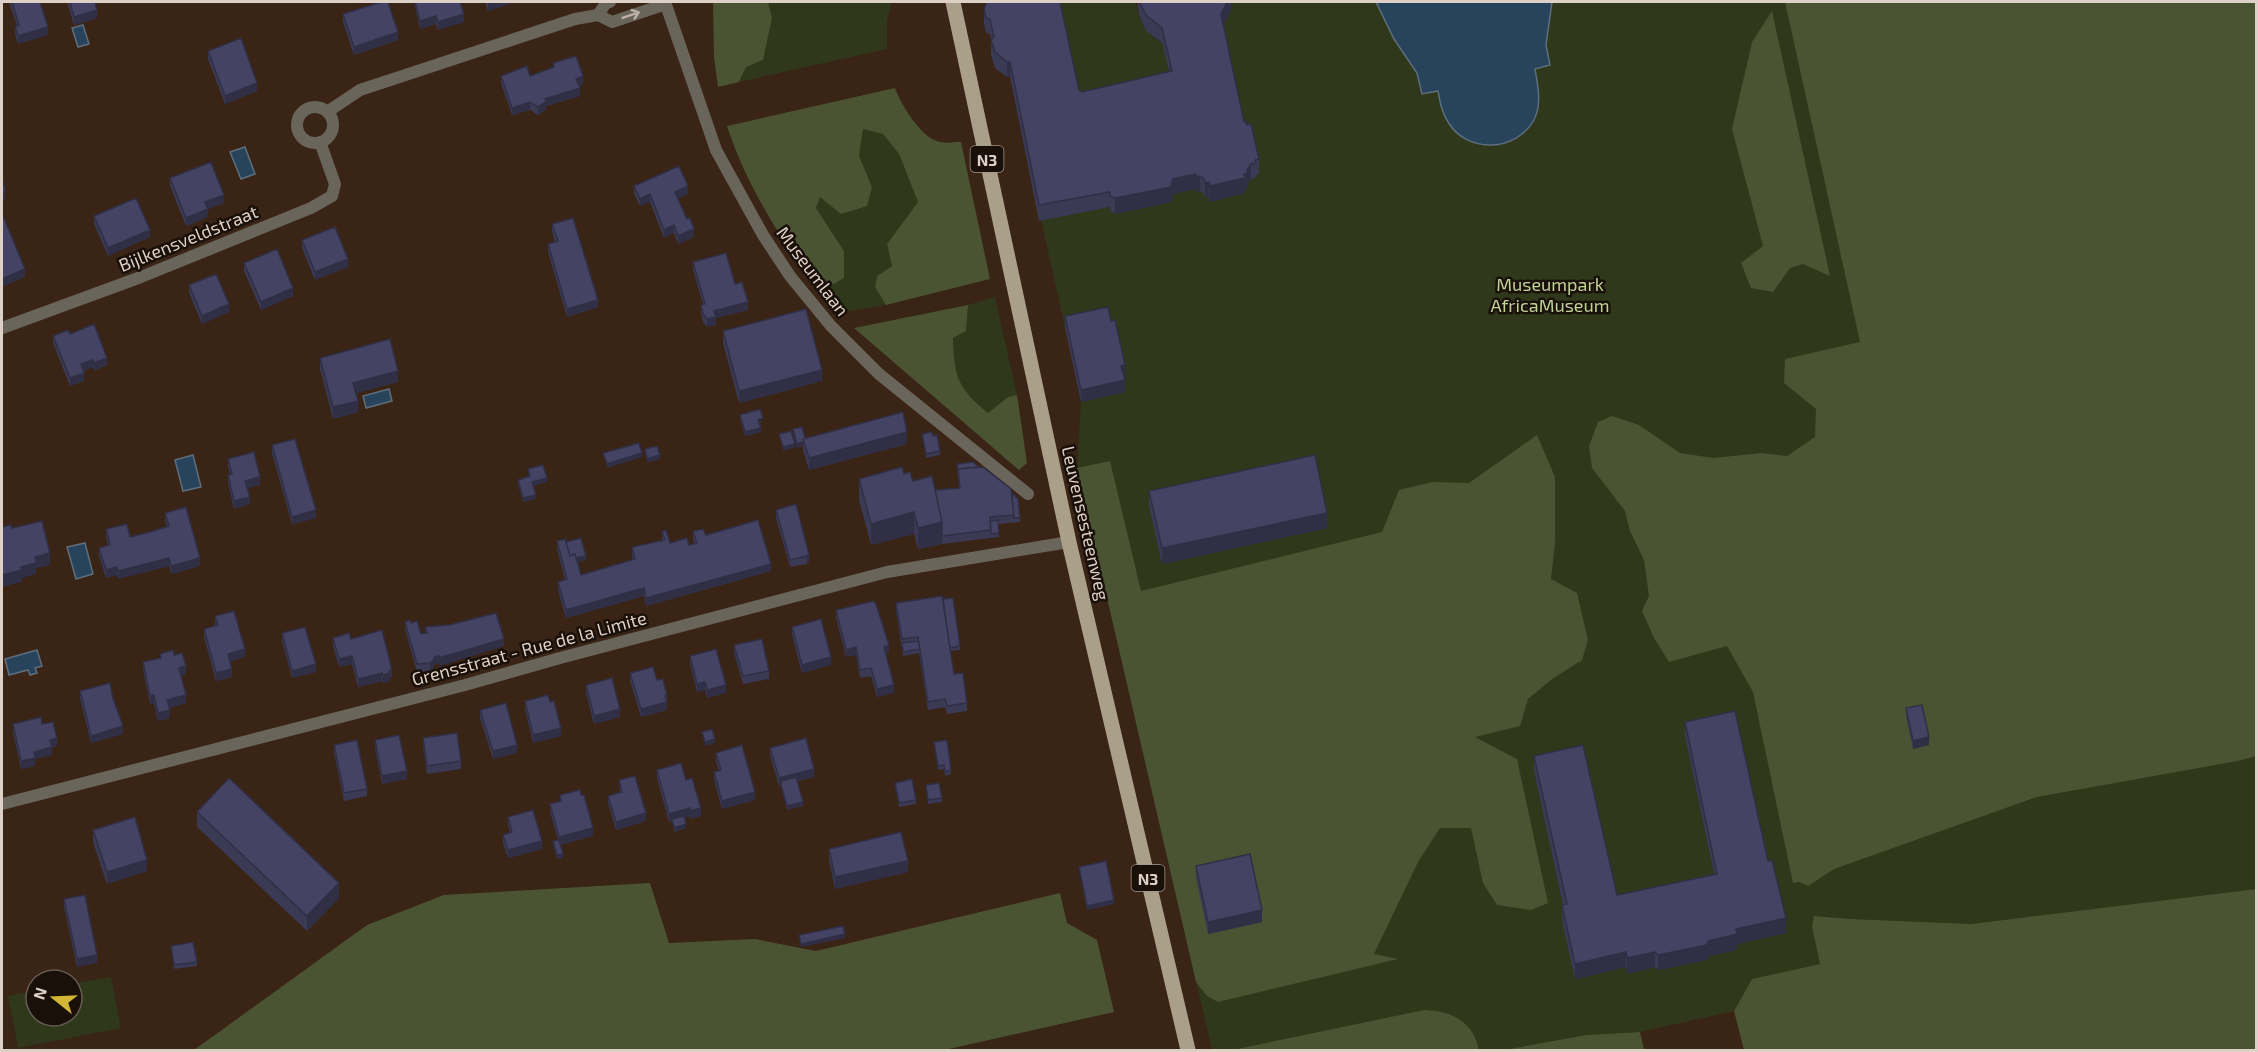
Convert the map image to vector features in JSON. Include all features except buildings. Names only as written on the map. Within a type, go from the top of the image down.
[{"type":"main road","name":"Leuvensesteenweg","points":[[952,2],[1069,542],[1188,1050]]},
{"type":"street","points":[[598,15],[606,3],[610,2]]},
{"type":"street","points":[[327,111],[360,90],[575,19],[598,15],[612,22],[665,3]]},
{"type":"street","name":"Museumlaan","points":[[665,3],[717,150],[763,235],[790,276],[831,326],[879,374],[1028,494]]},
{"type":"street","points":[[315,107],[327,111],[331,117],[333,129],[326,139],[313,142],[302,136],[298,131],[299,117],[308,108],[315,107]]},
{"type":"street","name":"Bijlkensveldstraat","points":[[2,328],[141,277],[311,208],[332,196],[335,184],[320,142]]},
{"type":"street","name":"Grensstraat - Rue de la Limite","points":[[2,804],[465,685],[887,572],[1069,542]]},
{"type":"green space","points":[[713,2],[768,2],[772,18],[763,60],[746,67],[739,82],[718,87],[714,57]]},
{"type":"green space","points":[[768,2],[892,2],[887,21],[887,49],[739,82],[746,67],[763,60],[772,18]]},
{"type":"green space","points":[[1056,2],[1136,2],[1139,17],[1144,26],[1164,47],[1172,86],[1082,107]]},
{"type":"green space","name":"Museumpark AfricaMuseum","points":[[1232,2],[1785,2],[1967,821],[2037,797],[2256,756],[2256,889],[1971,924],[1815,916],[1812,927],[1820,964],[1752,979],[1734,1011],[1640,1032],[1586,1035],[1504,1050],[1479,1050],[1472,1032],[1460,1020],[1452,1015],[1424,1010],[1232,1050],[1212,1050],[1077,468],[1081,402],[1124,392],[1121,378],[1125,376],[1108,319],[1065,328],[1041,220],[1110,207],[1110,211],[1115,214],[1171,202],[1173,194],[1196,189],[1197,192],[1204,194],[1205,198],[1209,197],[1210,201],[1244,189],[1251,179],[1255,178],[1258,174],[1247,140],[1221,30],[1227,20]],"holes":[[[1685,737],[1737,950],[1708,956],[1706,960],[1658,970],[1655,967],[1627,973],[1626,967],[1567,920],[1717,889]]]},
{"type":"green space","points":[[1785,2],[2256,2],[2256,756],[2037,797],[1834,869],[1808,886],[1799,882],[1793,883],[1753,692],[1727,646],[1669,662],[1654,638],[1642,611],[1649,596],[1644,560],[1630,531],[1625,511],[1592,468],[1589,446],[1598,422],[1612,416],[1639,425],[1680,453],[1713,458],[1762,453],[1787,456],[1815,437],[1816,409],[1784,383],[1785,359],[1860,342]]},
{"type":"green space","points":[[1772,11],[1830,276],[1803,264],[1790,268],[1773,292],[1751,288],[1741,263],[1763,246],[1732,129],[1752,42]]},
{"type":"green space","points":[[895,88],[917,126],[930,138],[945,143],[961,142],[990,279],[886,305],[875,287],[877,276],[892,266],[887,244],[918,202],[899,154],[883,134],[863,129],[859,156],[872,187],[867,206],[841,214],[820,197],[816,208],[844,251],[844,278],[827,288],[816,287],[777,230],[743,168],[727,126]]},
{"type":"green space","points":[[863,129],[883,134],[899,154],[918,202],[887,244],[892,266],[877,276],[875,287],[886,305],[837,313],[816,287],[827,288],[844,251],[816,208],[820,196],[872,187],[859,156]]},
{"type":"green space","points":[[995,297],[1017,395],[1008,397],[988,413],[960,386],[955,367],[953,338],[966,331],[968,305]]},
{"type":"green space","points":[[968,305],[966,331],[953,338],[959,380],[969,395],[988,413],[1008,397],[1017,395],[1027,463],[1019,470],[854,328]]},
{"type":"green space","points":[[1537,435],[1555,477],[1555,543],[1551,579],[1577,593],[1588,640],[1582,660],[1552,679],[1528,699],[1520,726],[1475,737],[1517,759],[1548,903],[1531,910],[1497,905],[1483,883],[1471,828],[1440,828],[1418,862],[1374,954],[1398,959],[1218,1002],[1207,996],[1196,982],[1077,468],[1110,461],[1141,591],[1382,532],[1399,490],[1433,482],[1469,483]]},
{"type":"green space","points":[[650,883],[669,943],[755,939],[816,951],[1060,893],[1067,923],[1097,940],[1114,1012],[944,1050],[194,1050],[367,925],[444,895]]},
{"type":"green space","points":[[2256,889],[2256,1050],[1744,1050],[1734,1011],[1752,979],[1820,964],[1812,927],[1814,916],[1971,924]]},
{"type":"green space","points":[[111,977],[121,1028],[18,1048],[8,996],[24,993],[24,1028],[84,1028],[84,982]]},
{"type":"green space","points":[[1424,1010],[1452,1015],[1460,1020],[1472,1032],[1479,1050],[1232,1050]]},
{"type":"green space","points":[[1640,1032],[1644,1050],[1504,1050],[1586,1035]]},
{"type":"water","points":[[1376,2],[1552,2],[1546,45],[1550,65],[1535,69],[1539,95],[1538,108],[1534,120],[1526,131],[1504,143],[1491,145],[1467,140],[1456,132],[1444,115],[1438,91],[1422,94],[1417,73],[1394,39]]},
{"type":"water","points":[[83,25],[89,44],[78,47],[72,28]]},
{"type":"water","points":[[245,147],[255,174],[241,179],[230,152]]},
{"type":"water","points":[[389,389],[392,401],[366,408],[363,396]]},
{"type":"water","points":[[193,455],[201,487],[183,491],[175,460]]},
{"type":"water","points":[[85,543],[93,574],[76,579],[67,547]]},
{"type":"water","points":[[37,650],[42,666],[35,668],[37,673],[30,675],[28,670],[9,675],[5,659]]}]
